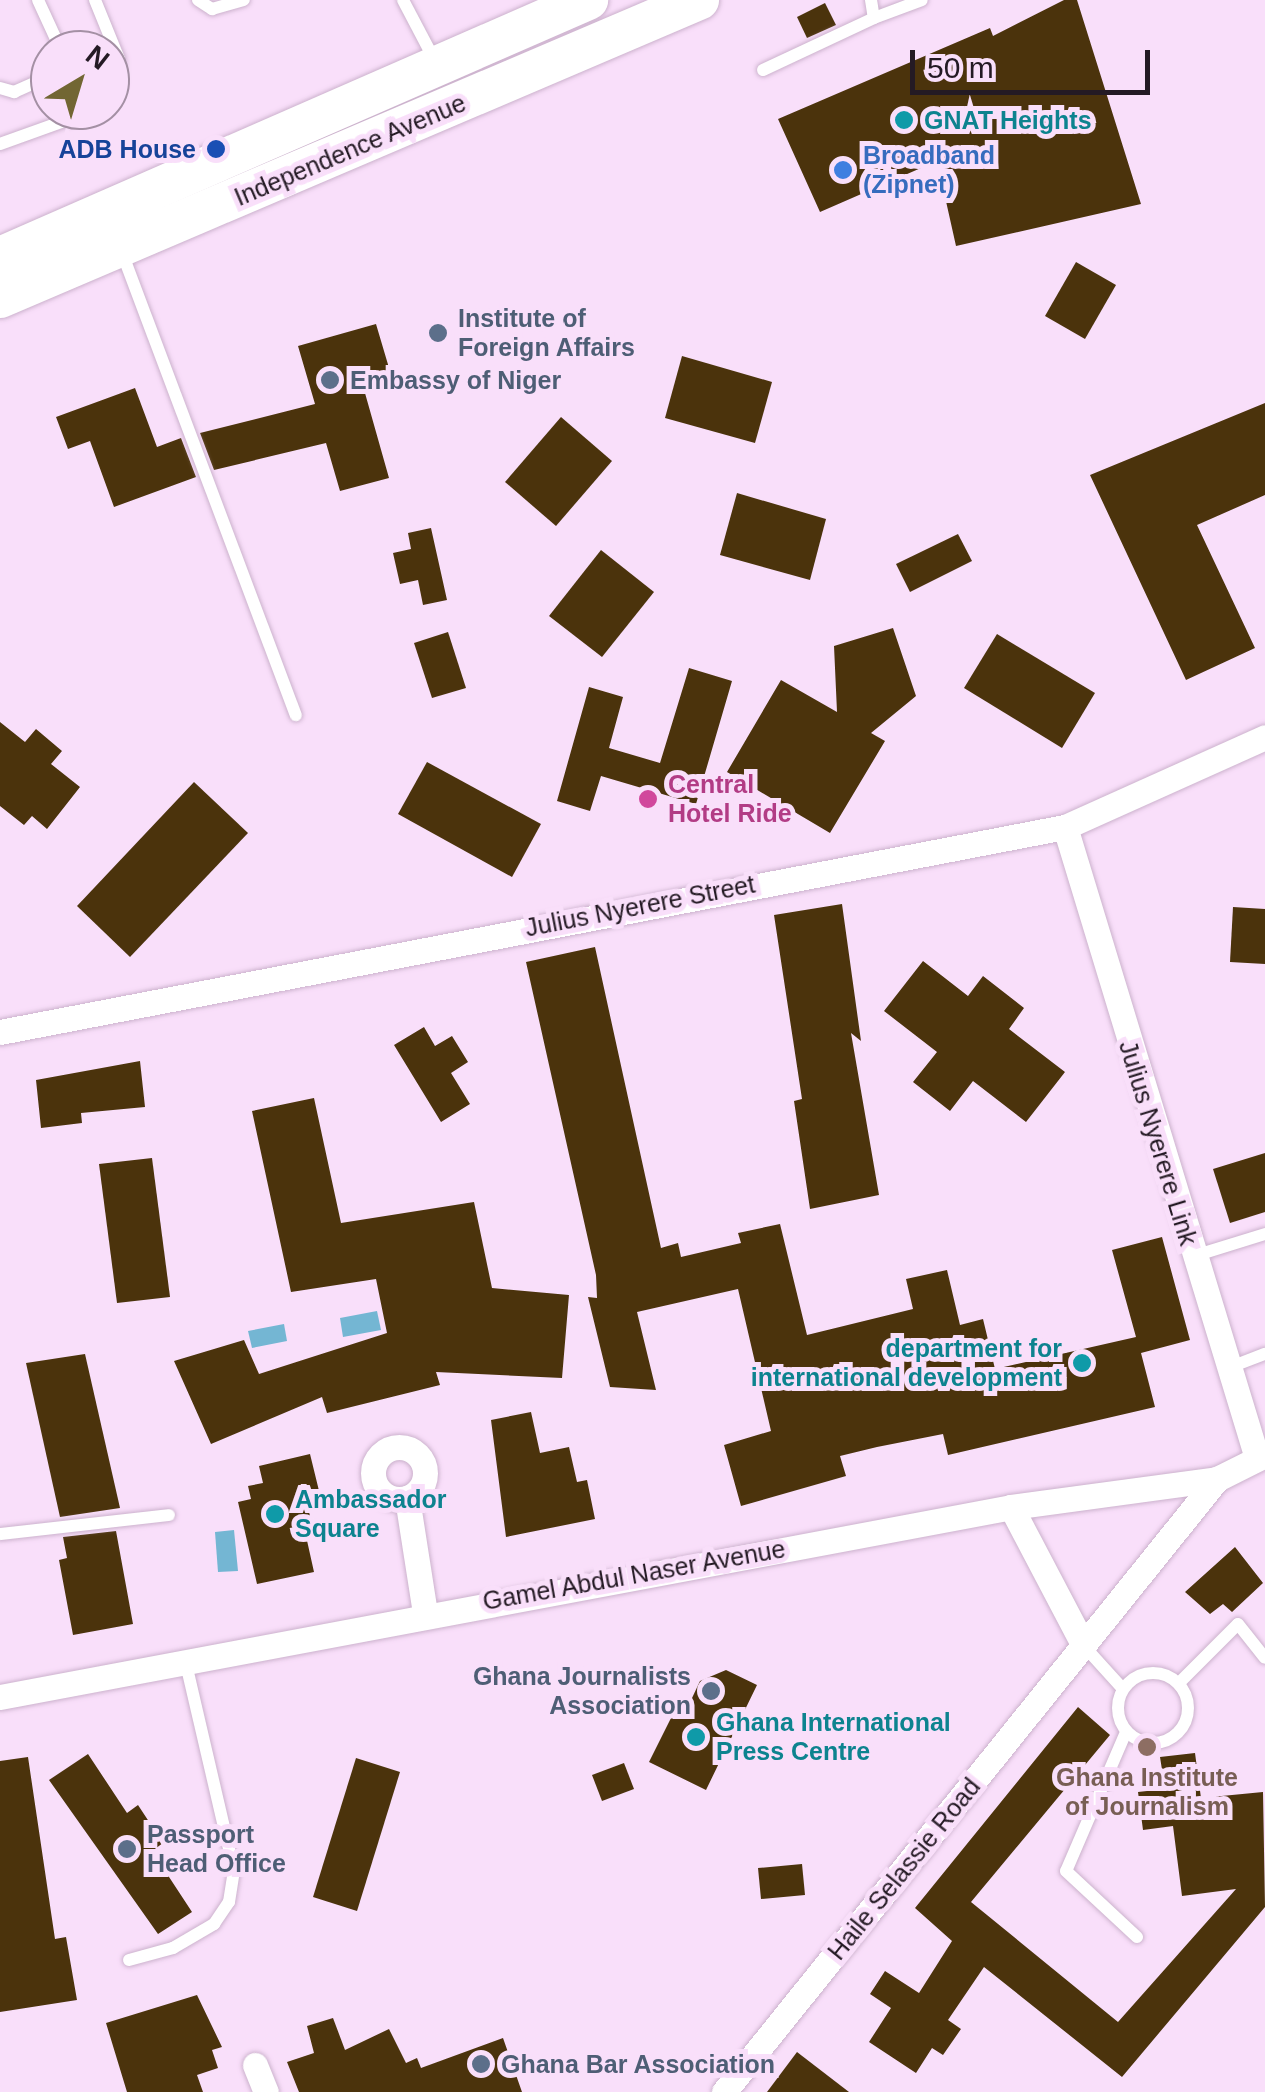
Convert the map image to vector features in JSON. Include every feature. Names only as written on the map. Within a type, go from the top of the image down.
[{"type":"main road","name":"Independence Avenue","points":[[0,298],[698,0]]},
{"type":"main road","name":"Independence Avenue","points":[[0,256],[438,66],[573,3]]},
{"type":"street","name":"Julius Nyerere Street","points":[[0,1032],[306,968],[1065,827],[1265,737]]},
{"type":"street","name":"Julius Nyerere Link","points":[[1065,827],[1191,1256],[1261,1456]]},
{"type":"street","name":"Gamel Abdul Naser Avenue","points":[[0,1697],[1010,1507],[1217,1478],[1261,1456]]},
{"type":"street","name":"Haile Selassie Road","points":[[724,2092],[1217,1478]]},
{"type":"street","points":[[407,1498],[425,1614]]},
{"type":"street","points":[[1010,1507],[1084,1646]]},
{"type":"street","points":[[255,2065],[266,2092]]},
{"type":"lane","points":[[38,0],[52,30]]},
{"type":"lane","points":[[95,0],[107,30]]},
{"type":"lane","points":[[198,0],[212,10],[244,0]]},
{"type":"lane","points":[[403,0],[438,66]]},
{"type":"lane","points":[[871,0],[874,18]]},
{"type":"lane","points":[[763,70],[922,0]]},
{"type":"lane","points":[[0,88],[14,92],[30,85]]},
{"type":"lane","points":[[0,144],[39,130]]},
{"type":"lane","points":[[120,248],[296,715]]},
{"type":"lane","points":[[1191,1256],[1265,1234]]},
{"type":"lane","points":[[1228,1368],[1265,1354]]},
{"type":"lane","points":[[0,1534],[169,1515]]},
{"type":"lane","points":[[1179,1683],[1238,1624],[1265,1658]]},
{"type":"lane","points":[[1084,1646],[1123,1689]]},
{"type":"lane","points":[[128,1960],[173,1948],[214,1924],[229,1902],[234,1870],[186,1660]]},
{"type":"lane","points":[[1126,1732],[1146,1744],[1169,1742],[1185,1726],[1189,1703],[1179,1683],[1160,1673],[1139,1676],[1123,1689],[1118,1704],[1126,1732],[1066,1871],[1137,1937]]},
{"type":"water","points":[[377,1311],[381,1330],[343,1337],[340,1318]]},
{"type":"water","points":[[284,1324],[287,1341],[252,1348],[248,1331]]},
{"type":"water","points":[[234,1530],[238,1571],[218,1572],[215,1532]]},
{"type":"building","points":[[1064,0],[1077,0],[1141,204],[956,246],[937,161],[820,212],[778,119],[990,28],[993,36]]},
{"type":"building","points":[[825,3],[836,25],[807,38],[797,17]]},
{"type":"building","points":[[1076,262],[1116,285],[1085,339],[1045,316]]},
{"type":"building","points":[[376,324],[392,378],[363,386],[389,478],[340,491],[326,443],[214,470],[200,433],[315,404],[298,346]]},
{"type":"building","points":[[682,356],[772,382],[755,443],[665,418]]},
{"type":"building","points":[[135,388],[157,447],[181,438],[196,477],[114,507],[90,441],[68,449],[56,417]]},
{"type":"building","points":[[1265,403],[1265,495],[1197,525],[1255,648],[1186,680],[1090,475]]},
{"type":"building","points":[[561,417],[612,461],[556,526],[505,482]]},
{"type":"building","points":[[737,493],[826,519],[810,580],[720,555]]},
{"type":"building","points":[[431,528],[447,600],[423,605],[418,580],[400,584],[393,553],[411,549],[408,533]]},
{"type":"building","points":[[958,534],[972,561],[910,592],[896,564]]},
{"type":"building","points":[[601,550],[654,592],[602,657],[549,616]]},
{"type":"building","points":[[893,628],[916,696],[871,733],[885,741],[830,833],[727,772],[781,680],[837,712],[834,646]]},
{"type":"building","points":[[448,632],[466,688],[432,698],[414,643]]},
{"type":"building","points":[[997,634],[1095,693],[1062,748],[964,688]]},
{"type":"building","points":[[689,668],[732,681],[696,804],[601,776],[590,811],[557,801],[589,687],[623,697],[609,748],[660,763]]},
{"type":"building","points":[[0,722],[25,742],[36,729],[62,751],[51,764],[80,787],[47,829],[32,816],[24,825],[0,806]]},
{"type":"building","points":[[427,762],[541,824],[512,877],[398,814]]},
{"type":"building","points":[[194,782],[248,833],[130,957],[77,906]]},
{"type":"building","points":[[842,904],[861,1041],[851,1033],[879,1195],[810,1209],[794,1101],[802,1099],[774,915]]},
{"type":"building","points":[[1233,907],[1265,909],[1265,964],[1230,962]]},
{"type":"building","points":[[595,947],[661,1248],[678,1243],[681,1257],[741,1243],[738,1233],[780,1224],[807,1335],[913,1309],[906,1279],[947,1270],[960,1325],[983,1319],[995,1369],[1136,1337],[1112,1250],[1162,1237],[1190,1340],[1141,1353],[1155,1407],[948,1455],[943,1434],[877,1447],[840,1456],[846,1476],[741,1506],[724,1445],[771,1431],[738,1289],[637,1312],[656,1390],[610,1387],[588,1297],[597,1298],[596,1275],[526,962]]},
{"type":"building","points":[[923,961],[968,996],[983,976],[1024,1008],[1009,1029],[1065,1072],[1026,1122],[973,1081],[950,1111],[913,1082],[937,1052],[884,1011]]},
{"type":"building","points":[[424,1027],[435,1046],[452,1036],[468,1062],[451,1073],[470,1104],[441,1122],[394,1045]]},
{"type":"building","points":[[140,1061],[145,1107],[81,1113],[82,1123],[41,1128],[36,1080]]},
{"type":"building","points":[[314,1098],[341,1223],[474,1202],[492,1288],[569,1295],[562,1378],[436,1372],[440,1385],[327,1413],[322,1397],[211,1444],[174,1361],[244,1340],[259,1374],[387,1333],[376,1279],[291,1292],[252,1111]]},
{"type":"building","points":[[1265,1153],[1265,1212],[1230,1223],[1213,1169]]},
{"type":"building","points":[[152,1158],[170,1297],[117,1303],[99,1164]]},
{"type":"building","points":[[85,1354],[120,1508],[60,1517],[26,1363]]},
{"type":"building","points":[[531,1412],[540,1453],[569,1447],[577,1482],[587,1480],[595,1519],[506,1537],[491,1420]]},
{"type":"building","name":"Ambassador Square","points":[[310,1454],[321,1499],[307,1503],[312,1525],[304,1527],[314,1572],[257,1584],[238,1502],[251,1499],[248,1486],[263,1483],[259,1466]]},
{"type":"building","points":[[116,1531],[133,1624],[73,1635],[59,1560],[67,1558],[63,1537]]},
{"type":"building","points":[[1235,1547],[1263,1583],[1232,1612],[1223,1604],[1210,1614],[1185,1592]]},
{"type":"building","name":"Ghana International Press Centre","points":[[726,1670],[757,1685],[706,1790],[649,1762],[676,1708],[685,1713],[700,1681]]},
{"type":"building","points":[[1078,1707],[1110,1735],[971,1902],[1118,2022],[1236,1889],[1182,1896],[1173,1826],[1143,1830],[1138,1792],[1165,1789],[1160,1757],[1195,1753],[1201,1798],[1263,1792],[1265,1907],[1122,2077],[984,1967],[948,2020],[961,2029],[943,2055],[932,2048],[916,2073],[869,2042],[891,2008],[870,1994],[885,1971],[919,1993],[952,1941],[915,1908]]},
{"type":"building","points":[[88,1754],[127,1813],[138,1805],[163,1843],[152,1851],[192,1912],[158,1934],[49,1780]]},
{"type":"building","points":[[28,1757],[55,1939],[66,1937],[77,2000],[0,2012],[0,1761]]},
{"type":"building","points":[[356,1758],[400,1772],[357,1911],[313,1897]]},
{"type":"building","points":[[624,1763],[634,1789],[602,1801],[592,1775]]},
{"type":"building","points":[[802,1864],[805,1895],[761,1899],[758,1868]]},
{"type":"building","points":[[197,1995],[222,2047],[212,2050],[218,2068],[197,2075],[203,2092],[127,2092],[106,2023]]},
{"type":"building","points":[[333,2018],[345,2050],[389,2029],[406,2063],[417,2058],[421,2068],[503,2038],[522,2092],[299,2092],[287,2062],[314,2053],[307,2026]]},
{"type":"building","points":[[797,2052],[849,2092],[767,2092]]},
{"type":"place","name":"GNAT Heights","points":[[904,120]]},
{"type":"place","name":"ADB House","points":[[216,149]]},
{"type":"place","name":"Broadband (Zipnet)","points":[[843,170]]},
{"type":"place","name":"Institute of Foreign Affairs","points":[[438,333]]},
{"type":"place","name":"Embassy of Niger","points":[[330,380]]},
{"type":"place","name":"Central Hotel Ride","points":[[648,799]]},
{"type":"place","name":"department for international development","points":[[1082,1363]]},
{"type":"place","name":"Ambassador Square","points":[[275,1514]]},
{"type":"place","name":"Ghana Journalists Association","points":[[711,1691]]},
{"type":"place","name":"Ghana International Press Centre","points":[[696,1737]]},
{"type":"place","name":"Ghana Institute of Journalism","points":[[1147,1747]]},
{"type":"place","name":"Passport Head Office","points":[[127,1849]]},
{"type":"place","name":"Ghana Bar Association","points":[[481,2064]]}]
